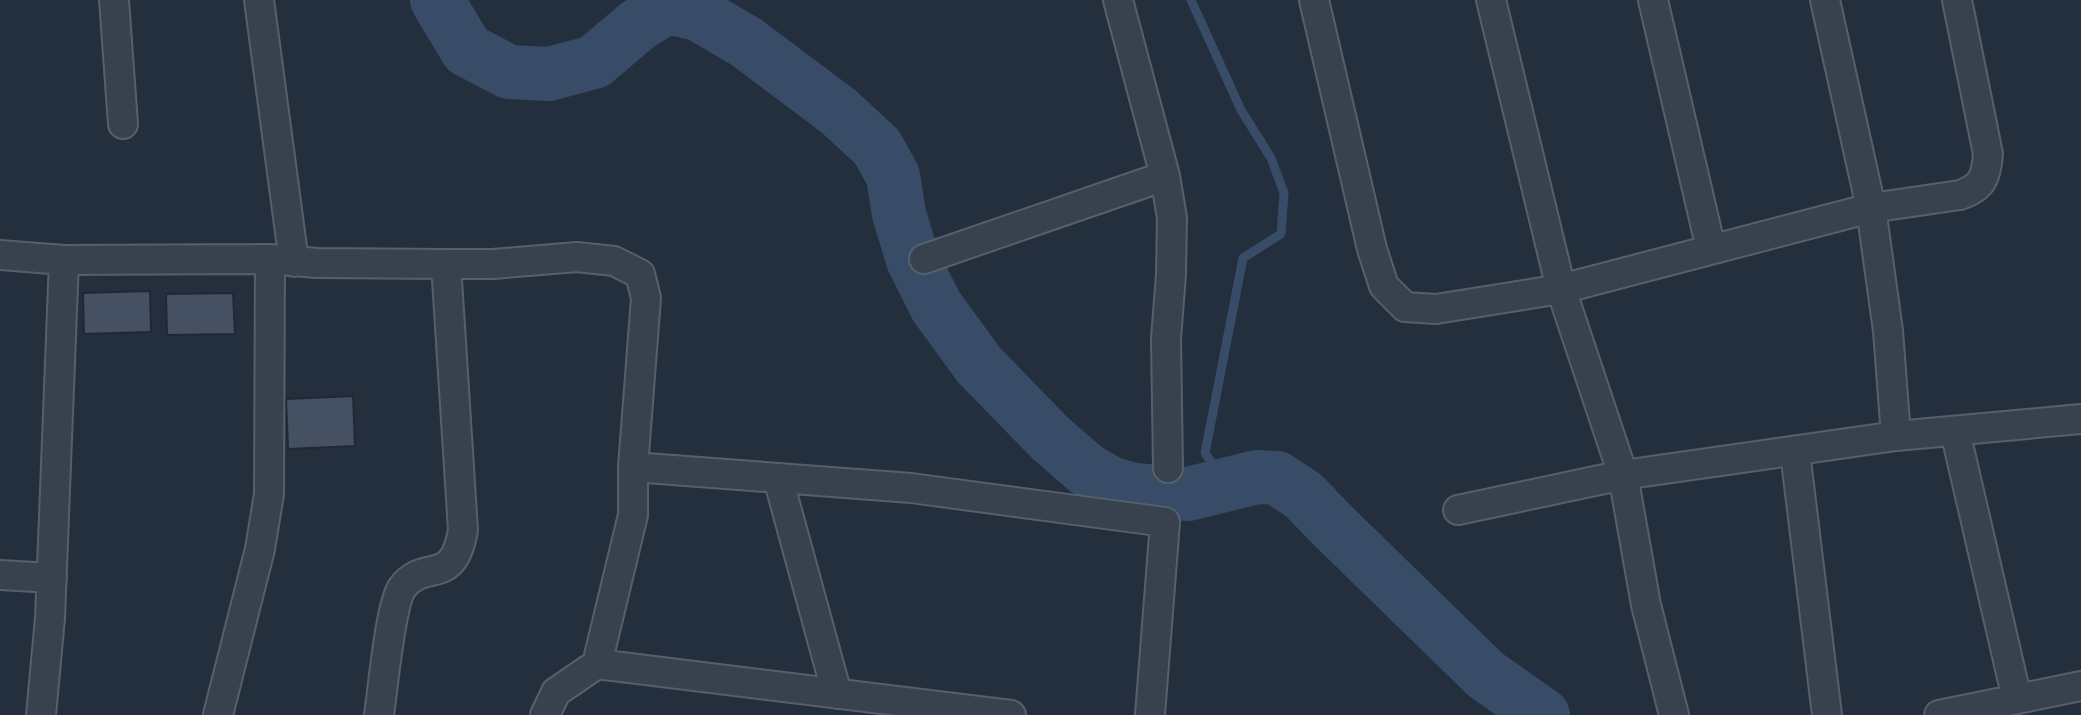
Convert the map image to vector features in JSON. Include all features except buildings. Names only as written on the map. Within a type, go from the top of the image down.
[{"type":"street","points":[[114,0],[123,124]]},
{"type":"street","points":[[218,715],[260,549],[269,494],[282,260],[259,0]]},
{"type":"street","points":[[1118,0],[1165,176],[1172,218],[1166,339],[1168,468]]},
{"type":"street","points":[[1314,0],[1372,249],[1384,286],[1405,307],[1436,309],[1561,289],[1871,208],[1972,191],[1986,172],[1987,154],[1957,0]]},
{"type":"street","points":[[1491,0],[1561,289],[1623,475],[1646,605],[1674,715]]},
{"type":"street","points":[[1653,0],[1711,248]]},
{"type":"street","points":[[1825,0],[1871,208],[1888,331],[1896,436]]},
{"type":"street","points":[[925,259],[1165,176]]},
{"type":"street","points":[[0,254],[64,260],[282,260],[446,264],[493,264],[577,257],[614,261],[639,274],[646,298],[633,467],[633,516],[597,664]]},
{"type":"street","points":[[41,715],[52,578],[64,260]]},
{"type":"street","points":[[379,715],[394,610],[402,589],[415,578],[450,564],[460,550],[463,530],[446,264]]},
{"type":"street","points":[[1458,510],[1623,475],[1896,436],[2081,419]]},
{"type":"street","points":[[1955,431],[2017,699]]},
{"type":"street","points":[[1795,452],[1827,715]]},
{"type":"street","points":[[633,467],[911,488],[1165,522],[1150,715]]},
{"type":"street","points":[[778,478],[837,694]]},
{"type":"street","points":[[0,575],[52,578]]},
{"type":"street","points":[[545,715],[556,692],[597,664],[1012,715]]},
{"type":"street","points":[[1939,715],[2081,686]]},
{"type":"waterway","points":[[437,0],[467,50],[509,72],[549,74],[594,62],[639,24],[667,7],[698,14],[746,42],[838,111],[877,147],[893,176],[899,214],[913,260],[936,306],[979,365],[1050,438],[1087,470],[1112,484],[1134,490],[1188,494],[1257,477],[1277,478],[1303,495],[1486,675],[1543,715]]},
{"type":"waterway","points":[[1191,0],[1241,110],[1271,158],[1284,193],[1281,234],[1243,258],[1205,453],[1216,469],[1232,483]]}]
